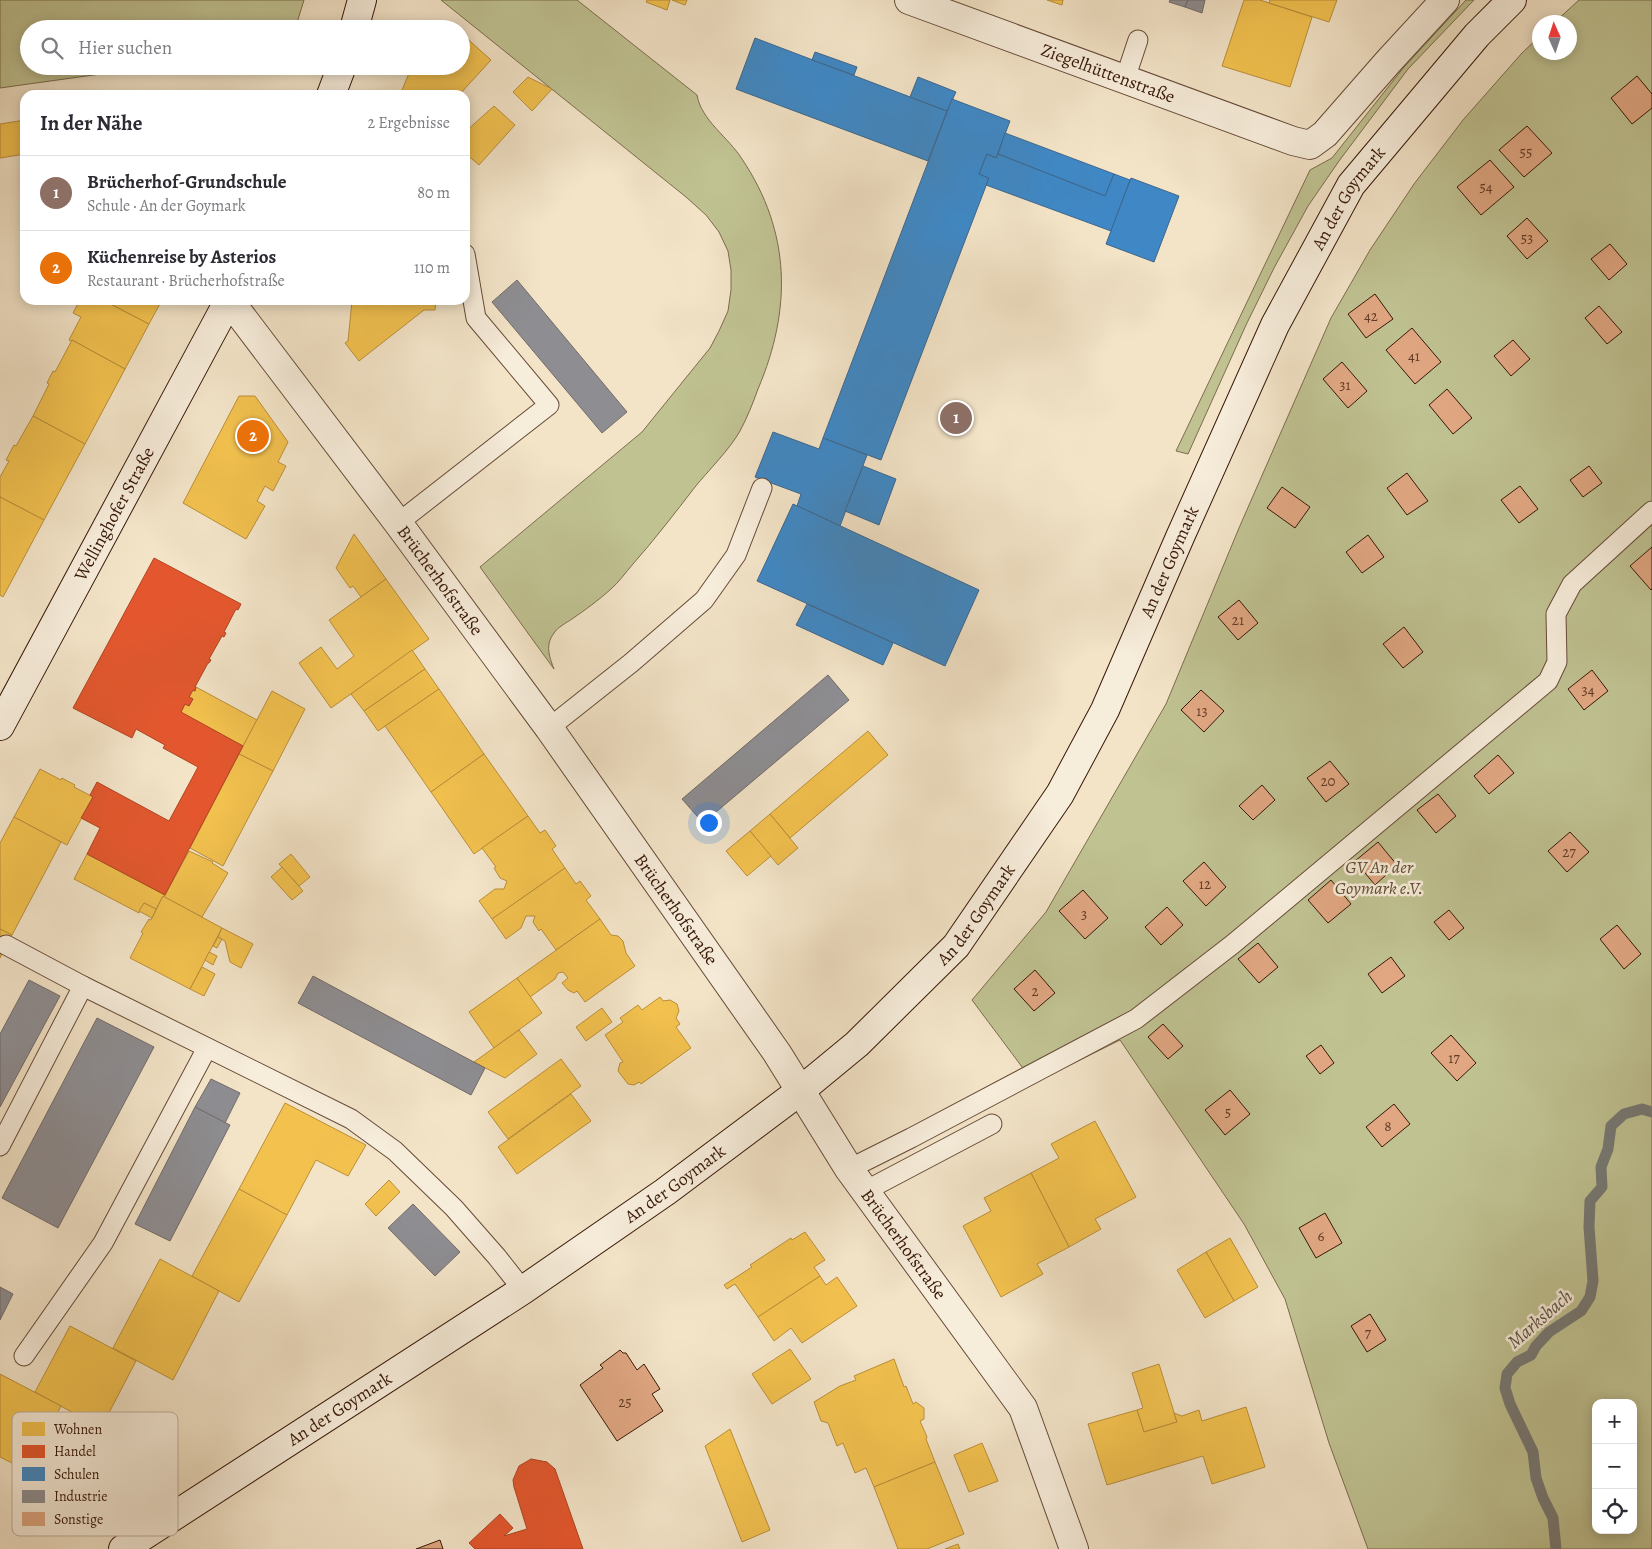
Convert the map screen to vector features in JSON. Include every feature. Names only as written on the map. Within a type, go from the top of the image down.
[{"type":"street","points":[[356,20],[362,0]]},
{"type":"street","name":"Ziegelhüttenstraße","points":[[910,0],[1293,141],[1310,144],[1325,134],[1445,0]]},
{"type":"street","name":"An der Goymark","points":[[178,1516],[523,1290],[665,1192],[800,1090],[863,1038],[956,946],[1060,794],[1105,710],[1275,325],[1351,185],[1477,35],[1512,0]]},
{"type":"street","points":[[333,90],[339,75]]},
{"type":"street","name":"Wellinghofer Straße","points":[[0,726],[226,305]]},
{"type":"street","name":"Brücherhofstraße","points":[[233,305],[398,523],[549,728],[777,1053],[849,1169],[1023,1408],[1074,1549]]},
{"type":"street","name":"An der Goymark","points":[[131,1547],[148,1536]]},
{"type":"lane","points":[[1125,79],[1138,40]]},
{"type":"lane","points":[[398,523],[550,405],[476,318],[470,283]]},
{"type":"lane","points":[[549,728],[631,663],[704,600],[736,555],[762,488]]},
{"type":"lane","points":[[849,1169],[1136,1019],[1233,944],[1548,681],[1557,662],[1556,614],[1572,584],[1652,511]]},
{"type":"lane","points":[[6,945],[83,986],[350,1119],[395,1151],[454,1208],[523,1290]]},
{"type":"lane","points":[[0,1146],[83,986]]},
{"type":"lane","points":[[24,1356],[102,1243],[207,1048]]},
{"type":"lane","points":[[865,1191],[992,1124]]},
{"type":"green space","points":[[0,0],[304,0],[298,20],[20,20],[20,75],[93,75],[0,88]]},
{"type":"green space","points":[[441,0],[577,0],[697,95],[704,113],[742,159],[758,187],[770,214],[778,243],[781,271],[781,300],[777,330],[769,359],[740,431],[725,452],[617,583],[597,601],[562,625],[551,637],[549,655],[554,669],[480,567],[642,432],[710,348],[728,311],[731,270],[728,251],[719,232],[706,215],[470,23],[470,20],[466,20]]},
{"type":"green space","points":[[1466,0],[1474,0],[1408,69],[1308,206],[1274,268],[1246,325],[1188,454],[1176,451],[1310,170],[1332,158],[1404,67]]},
{"type":"green space","name":"GV An der Goymark e.V.","points":[[1579,0],[1652,0],[1652,1549],[1368,1549],[1329,1443],[1285,1299],[1244,1224],[1120,1040],[1034,1083],[972,1000],[1046,912],[1166,704],[1239,528],[1331,318],[1370,250],[1414,184],[1463,120],[1532,44],[1532,60],[1577,60],[1577,15],[1563,15]]},
{"type":"building: Wohnen","points":[[647,0],[670,0],[667,10],[646,2]]},
{"type":"building: Wohnen","points":[[672,0],[687,0],[685,5]]},
{"type":"building: Wohnen","points":[[1047,0],[1063,0],[1062,5]]},
{"type":"building: Wohnen","points":[[1244,0],[1260,0],[1312,17],[1290,87],[1222,66]]},
{"type":"building: Wohnen","points":[[1270,0],[1337,0],[1329,22],[1269,3]]},
{"type":"building: Wohnen","points":[[470,41],[491,60],[464,90],[402,90],[408,75],[470,75]]},
{"type":"building: Wohnen","points":[[528,77],[552,89],[532,111],[513,92]]},
{"type":"building: Wohnen","points":[[494,106],[515,125],[479,165],[470,157],[470,128]]},
{"type":"building: Wohnen","points":[[20,121],[20,155],[0,158],[0,124]]},
{"type":"building: Wohnen","points":[[77,305],[113,305],[149,324],[125,369],[69,340],[81,317],[73,313]]},
{"type":"building: Wohnen","points":[[113,305],[159,305],[149,324]]},
{"type":"building: Wohnen","points":[[352,305],[436,305],[435,310],[424,310],[359,361],[345,343],[348,341]]},
{"type":"building: Wohnen","points":[[72,340],[125,369],[85,444],[33,416],[49,384],[47,383],[53,371],[55,372]]},
{"type":"building: Wohnen","points":[[239,396],[255,396],[288,442],[278,462],[286,466],[273,491],[265,486],[257,501],[265,506],[246,539],[183,503]]},
{"type":"building: Wohnen","points":[[33,416],[85,444],[44,520],[0,497],[0,477],[9,461],[6,460]]},
{"type":"building: Wohnen","points":[[0,497],[44,520],[3,597],[0,595]]},
{"type":"building: Wohnen","points":[[354,534],[386,579],[361,597],[353,586],[350,588],[336,568]]},
{"type":"building: Wohnen","points":[[386,579],[429,639],[331,708],[299,663],[321,647],[337,669],[354,656],[329,620]]},
{"type":"building: Wohnen","points":[[412,650],[425,669],[364,711],[351,694]]},
{"type":"building: Wohnen","points":[[425,669],[439,689],[378,731],[364,711]]},
{"type":"building: Wohnen","points":[[196,687],[257,720],[243,746],[182,714],[181,712],[185,704],[189,706],[193,699],[189,697]]},
{"type":"building: Wohnen","points":[[439,689],[484,754],[431,792],[385,726]]},
{"type":"building: Wohnen","points":[[272,691],[305,709],[273,771],[239,754]]},
{"type":"building: Wohnen","points":[[868,731],[888,755],[790,838],[770,814]]},
{"type":"building: Wohnen","points":[[239,754],[273,771],[223,866],[190,848]]},
{"type":"building: Wohnen","points":[[484,754],[528,816],[474,854],[431,792]]},
{"type":"building: Wohnen","points":[[40,769],[61,780],[62,778],[93,797],[67,845],[14,817]]},
{"type":"building: Wohnen","points":[[770,814],[798,848],[778,865],[750,831]]},
{"type":"building: Wohnen","points":[[528,816],[540,833],[545,830],[556,846],[552,849],[565,868],[492,919],[479,901],[495,889],[504,889],[507,881],[500,878],[494,868],[496,867],[482,848]]},
{"type":"building: Wohnen","points":[[14,817],[61,842],[12,935],[0,929],[0,843]]},
{"type":"building: Wohnen","points":[[750,831],[771,856],[747,876],[726,851]]},
{"type":"building: Wohnen","points":[[189,851],[213,862],[228,873],[202,917],[164,897]]},
{"type":"building: Wohnen","points":[[87,854],[165,895],[156,909],[144,903],[139,913],[74,879]]},
{"type":"building: Wohnen","points":[[291,854],[310,877],[299,886],[279,864]]},
{"type":"building: Wohnen","points":[[282,867],[303,891],[292,900],[271,877]]},
{"type":"building: Wohnen","points":[[565,868],[576,884],[580,881],[591,896],[586,900],[600,919],[556,950],[541,929],[539,931],[533,922],[535,916],[526,916],[521,928],[506,939],[492,919]]},
{"type":"building: Wohnen","points":[[163,896],[222,928],[190,989],[130,958],[143,933],[141,932],[149,919],[151,920]]},
{"type":"building: Wohnen","points":[[144,903],[156,909],[152,918],[139,911]]},
{"type":"building: Wohnen","points":[[600,919],[611,935],[618,936],[623,941],[626,953],[635,966],[585,1002],[577,991],[574,993],[568,990],[562,983],[568,978],[563,972],[558,973],[555,979],[530,997],[517,978]]},
{"type":"building: Wohnen","points":[[222,928],[253,944],[241,968],[230,962],[225,941],[218,937]]},
{"type":"building: Wohnen","points":[[0,929],[12,935],[0,958]]},
{"type":"building: Wohnen","points":[[218,937],[222,939],[217,948],[213,946]]},
{"type":"building: Wohnen","points":[[209,952],[217,956],[213,965],[205,960]]},
{"type":"building: Wohnen","points":[[202,967],[215,974],[204,996],[190,989]]},
{"type":"building: Wohnen","points":[[517,978],[542,1013],[494,1048],[469,1012]]},
{"type":"building: Wohnen","points":[[660,997],[663,1001],[670,1000],[677,1004],[679,1011],[676,1018],[680,1024],[676,1027],[691,1048],[641,1084],[639,1082],[634,1085],[628,1084],[618,1071],[620,1063],[623,1062],[605,1035],[623,1022],[620,1018],[638,1005],[642,1010]]},
{"type":"building: Wohnen","points":[[602,1008],[612,1022],[586,1041],[576,1027]]},
{"type":"building: Wohnen","points":[[519,1030],[537,1054],[505,1078],[474,1062]]},
{"type":"building: Wohnen","points":[[561,1059],[581,1086],[508,1139],[488,1112]]},
{"type":"building: Wohnen","points":[[571,1094],[591,1121],[517,1174],[498,1147]]},
{"type":"building: Wohnen","points":[[285,1103],[366,1145],[348,1176],[316,1160],[287,1215],[239,1189]]},
{"type":"building: Wohnen","points":[[1095,1121],[1136,1197],[1095,1219],[1101,1229],[1069,1247],[1031,1173],[1059,1158],[1051,1144]]},
{"type":"building: Wohnen","points":[[1031,1173],[1069,1247],[1037,1264],[1043,1274],[1001,1297],[963,1226],[991,1211],[984,1198]]},
{"type":"building: Wohnen","points":[[389,1180],[400,1192],[376,1216],[365,1204]]},
{"type":"building: Wohnen","points":[[239,1189],[287,1215],[239,1302],[192,1276]]},
{"type":"building: Wohnen","points":[[805,1232],[825,1260],[814,1267],[820,1276],[758,1317],[735,1284],[727,1289],[724,1285],[791,1238],[792,1240]]},
{"type":"building: Wohnen","points":[[1230,1238],[1258,1287],[1234,1301],[1206,1252]]},
{"type":"building: Wohnen","points":[[1206,1252],[1234,1301],[1205,1318],[1177,1270]]},
{"type":"building: Wohnen","points":[[160,1259],[219,1291],[173,1380],[113,1348]]},
{"type":"building: Wohnen","points":[[820,1276],[826,1285],[837,1277],[857,1306],[802,1343],[791,1328],[774,1341],[758,1317]]},
{"type":"building: Wohnen","points":[[70,1326],[136,1361],[109,1412],[72,1412],[35,1392]]},
{"type":"building: Wohnen","points":[[790,1349],[811,1379],[772,1404],[752,1374]]},
{"type":"building: Wohnen","points":[[894,1359],[904,1387],[906,1386],[913,1404],[916,1402],[924,1408],[924,1419],[920,1421],[935,1462],[874,1487],[866,1468],[855,1473],[843,1443],[837,1446],[828,1423],[821,1421],[814,1402],[840,1386],[856,1380],[854,1376]]},
{"type":"building: Wohnen","points":[[1159,1364],[1177,1422],[1144,1432],[1137,1410],[1143,1408],[1132,1373]]},
{"type":"building: Wohnen","points":[[0,1374],[61,1406],[58,1412],[12,1412],[12,1463],[0,1457]]},
{"type":"building: Wohnen","points":[[1246,1407],[1265,1467],[1212,1484],[1203,1456],[1107,1485],[1088,1424],[1137,1410],[1144,1432],[1177,1422],[1174,1413],[1182,1416],[1199,1410],[1202,1421]]},
{"type":"building: Wohnen","points":[[730,1429],[770,1530],[742,1542],[705,1446]]},
{"type":"building: Wohnen","points":[[982,1443],[998,1481],[969,1492],[954,1455]]},
{"type":"building: Wohnen","points":[[935,1462],[964,1534],[927,1549],[898,1549],[874,1487]]},
{"type":"building: Wohnen","points":[[958,1544],[960,1549],[945,1549]]},
{"type":"building: Handel","points":[[154,558],[241,604],[238,610],[236,609],[224,632],[226,633],[224,637],[222,636],[209,659],[211,660],[195,687],[195,691],[193,690],[189,697],[193,699],[189,706],[185,704],[181,712],[243,746],[165,895],[87,854],[100,828],[81,818],[93,797],[90,795],[97,782],[169,821],[198,767],[163,748],[165,745],[136,729],[132,738],[73,708]]},
{"type":"building: Handel","points":[[531,1459],[547,1462],[555,1469],[583,1549],[475,1549],[469,1543],[500,1514],[513,1528],[504,1536],[527,1529],[513,1480],[519,1466]]},
{"type":"building: Schulen","points":[[755,38],[947,111],[928,161],[736,89]]},
{"type":"building: Schulen","points":[[815,52],[857,67],[854,75],[812,60]]},
{"type":"building: Schulen","points":[[918,77],[956,92],[947,111],[910,97]]},
{"type":"building: Schulen","points":[[952,99],[1010,121],[996,158],[987,154],[979,174],[989,178],[881,460],[823,438]]},
{"type":"building: Schulen","points":[[1005,133],[1114,174],[1105,196],[998,154]]},
{"type":"building: Schulen","points":[[987,154],[996,158],[998,154],[1105,196],[1114,174],[1130,180],[1111,231],[986,185],[989,178],[979,174]]},
{"type":"building: Schulen","points":[[1131,178],[1179,196],[1154,262],[1106,244]]},
{"type":"building: Schulen","points":[[773,432],[819,449],[823,438],[867,455],[840,526],[797,506],[801,494],[755,477]]},
{"type":"building: Schulen","points":[[863,466],[896,479],[879,525],[845,511]]},
{"type":"building: Schulen","points":[[793,504],[979,590],[945,666],[757,581]]},
{"type":"building: Schulen","points":[[807,604],[893,643],[883,665],[796,625]]},
{"type":"building: Industrie","points":[[1170,0],[1188,0],[1185,7],[1169,2]]},
{"type":"building: Industrie","points":[[1188,0],[1205,0],[1202,13],[1185,7]]},
{"type":"building: Industrie","points":[[517,280],[627,412],[602,433],[492,302]]},
{"type":"building: Industrie","points":[[828,675],[849,700],[703,823],[682,799]]},
{"type":"building: Industrie","points":[[313,976],[485,1068],[471,1095],[298,1003]]},
{"type":"building: Industrie","points":[[29,980],[60,996],[0,1107],[0,1034]]},
{"type":"building: Industrie","points":[[97,1018],[154,1047],[58,1228],[2,1198]]},
{"type":"building: Industrie","points":[[211,1079],[240,1093],[225,1123],[195,1107]]},
{"type":"building: Industrie","points":[[195,1107],[230,1125],[170,1241],[135,1224]]},
{"type":"building: Industrie","points":[[413,1204],[460,1252],[435,1276],[388,1228]]},
{"type":"building: Industrie","points":[[0,1287],[13,1294],[0,1320]]},
{"type":"building: Sonstige","points":[[1637,76],[1652,94],[1652,108],[1632,124],[1611,98]]},
{"type":"building: Sonstige","points":[[1527,126],[1552,153],[1524,177],[1499,150]]},
{"type":"building: Sonstige","points":[[1490,160],[1514,187],[1481,215],[1457,187]]},
{"type":"building: Sonstige","points":[[1527,218],[1548,241],[1527,259],[1507,236]]},
{"type":"building: Sonstige","points":[[1610,244],[1627,264],[1609,280],[1591,259]]},
{"type":"building: Sonstige","points":[[1375,294],[1393,319],[1366,338],[1348,314]]},
{"type":"building: Sonstige","points":[[1599,306],[1622,332],[1607,344],[1585,318]]},
{"type":"building: Sonstige","points":[[1412,328],[1441,362],[1415,384],[1386,350]]},
{"type":"building: Sonstige","points":[[1513,340],[1530,359],[1511,376],[1494,356]]},
{"type":"building: Sonstige","points":[[1342,362],[1367,391],[1348,408],[1323,379]]},
{"type":"building: Sonstige","points":[[1447,389],[1472,418],[1453,434],[1429,405]]},
{"type":"building: Sonstige","points":[[1589,466],[1602,483],[1583,497],[1570,480]]},
{"type":"building: Sonstige","points":[[1407,473],[1428,501],[1407,515],[1387,488]]},
{"type":"building: Sonstige","points":[[1520,486],[1538,509],[1519,523],[1501,500]]},
{"type":"building: Sonstige","points":[[1282,487],[1310,507],[1295,528],[1267,508]]},
{"type":"building: Sonstige","points":[[1368,535],[1384,557],[1362,573],[1346,552]]},
{"type":"building: Sonstige","points":[[1652,547],[1652,589],[1651,590],[1630,566]]},
{"type":"building: Sonstige","points":[[1239,600],[1258,623],[1238,640],[1218,617]]},
{"type":"building: Sonstige","points":[[1404,627],[1423,652],[1403,668],[1383,644]]},
{"type":"building: Sonstige","points":[[1592,670],[1608,691],[1584,710],[1568,689]]},
{"type":"building: Sonstige","points":[[1201,690],[1224,711],[1204,732],[1181,710]]},
{"type":"building: Sonstige","points":[[1498,755],[1514,773],[1489,794],[1474,776]]},
{"type":"building: Sonstige","points":[[1330,761],[1349,784],[1326,802],[1307,778]]},
{"type":"building: Sonstige","points":[[1262,785],[1275,800],[1253,820],[1239,806]]},
{"type":"building: Sonstige","points":[[1438,794],[1456,816],[1436,833],[1417,810]]},
{"type":"building: Sonstige","points":[[1570,832],[1589,852],[1567,872],[1548,851]]},
{"type":"building: Sonstige","points":[[1378,842],[1397,865],[1375,885],[1355,861]]},
{"type":"building: Sonstige","points":[[1204,862],[1226,887],[1206,906],[1183,881]]},
{"type":"building: Sonstige","points":[[1331,880],[1351,904],[1328,923],[1308,900]]},
{"type":"building: Sonstige","points":[[1083,890],[1108,918],[1085,939],[1059,911]]},
{"type":"building: Sonstige","points":[[1167,907],[1183,925],[1161,945],[1145,927]]},
{"type":"building: Sonstige","points":[[1449,910],[1464,928],[1449,940],[1434,922]]},
{"type":"building: Sonstige","points":[[1617,925],[1641,954],[1624,969],[1600,939]]},
{"type":"building: Sonstige","points":[[1258,943],[1278,967],[1259,983],[1238,959]]},
{"type":"building: Sonstige","points":[[1391,957],[1405,976],[1382,993],[1368,974]]},
{"type":"building: Sonstige","points":[[1035,970],[1055,993],[1034,1011],[1014,989]]},
{"type":"building: Sonstige","points":[[1163,1024],[1183,1046],[1168,1059],[1148,1037]]},
{"type":"building: Sonstige","points":[[1451,1035],[1476,1063],[1457,1081],[1431,1053]]},
{"type":"building: Sonstige","points":[[1321,1045],[1334,1063],[1320,1074],[1306,1056]]},
{"type":"building: Sonstige","points":[[1230,1090],[1250,1114],[1225,1135],[1205,1110]]},
{"type":"building: Sonstige","points":[[1394,1104],[1410,1124],[1382,1147],[1366,1127]]},
{"type":"building: Sonstige","points":[[1325,1213],[1342,1243],[1316,1258],[1299,1228]]},
{"type":"building: Sonstige","points":[[1370,1314],[1386,1340],[1367,1352],[1351,1326]]},
{"type":"building: Sonstige","points":[[620,1350],[626,1353],[637,1370],[644,1364],[660,1389],[652,1394],[663,1411],[617,1441],[580,1385],[603,1368],[600,1365]]},
{"type":"building: Sonstige","points":[[440,1540],[443,1549],[416,1549]]},
{"type":"waterway","name":"Marksbach","points":[[1556,1549],[1553,1518],[1536,1478],[1533,1452],[1510,1404],[1505,1388],[1507,1374],[1517,1362],[1531,1355],[1536,1346],[1549,1332],[1581,1311],[1590,1297],[1593,1281],[1589,1227],[1590,1201],[1602,1187],[1601,1167],[1608,1149],[1611,1126],[1624,1114],[1642,1109],[1652,1112]]},
{"type":"place","name":"Brücherhof-Grundschule","points":[[956,418]]},
{"type":"place","name":"Küchenreise by Asterios","points":[[253,436]]}]
